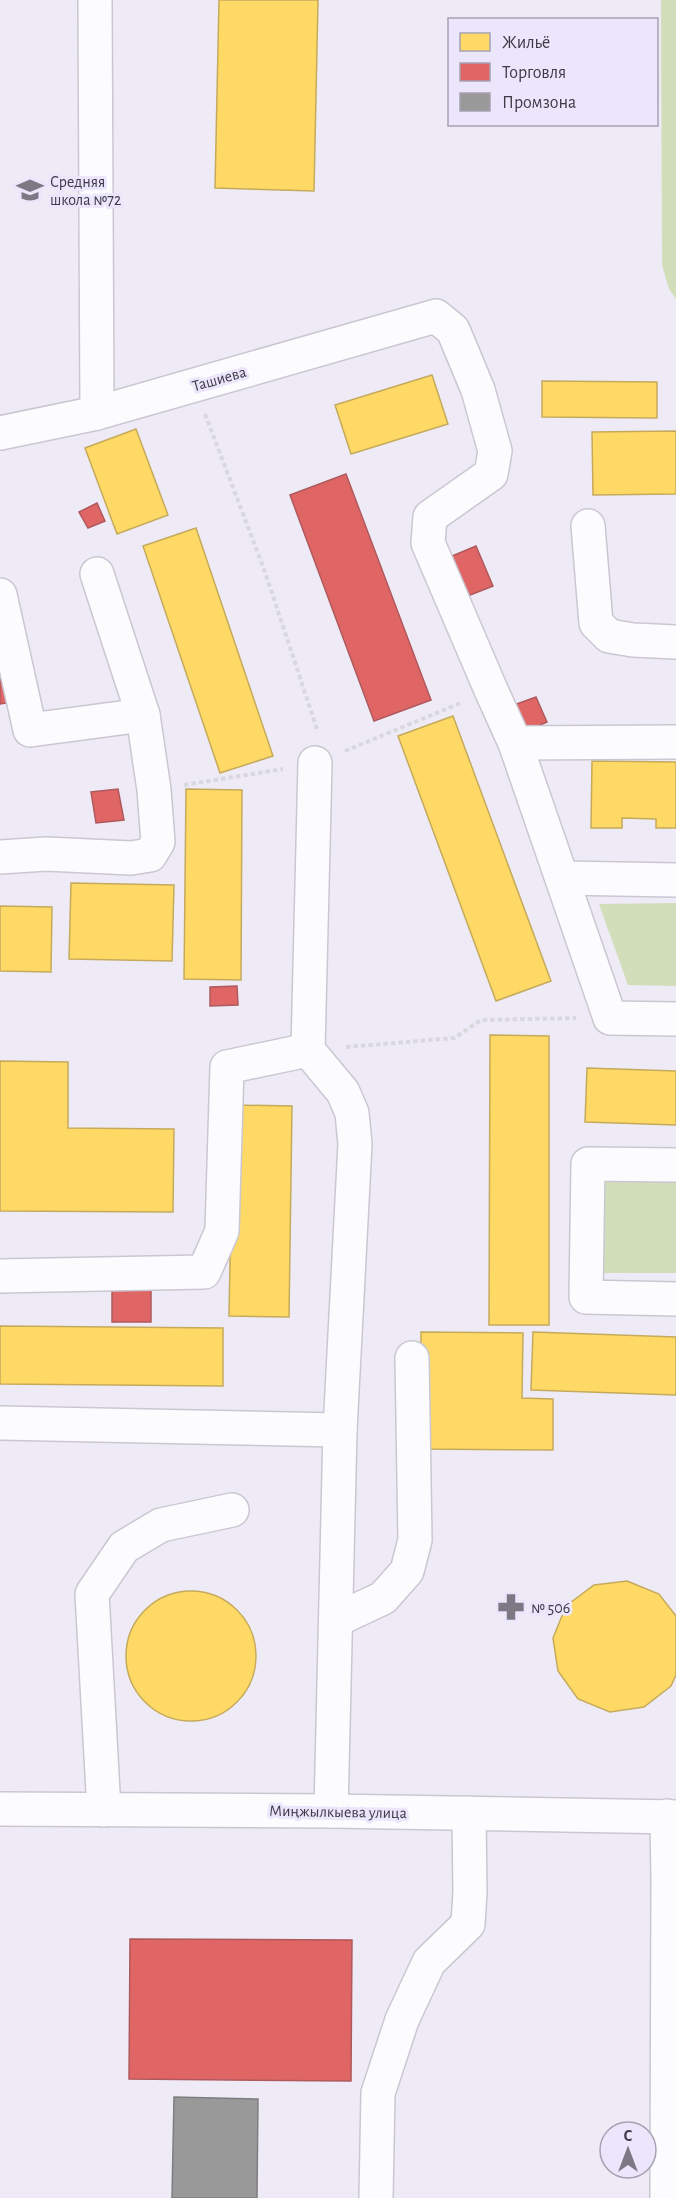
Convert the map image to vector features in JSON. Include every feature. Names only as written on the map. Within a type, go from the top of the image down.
[{"type":"street","points":[[95,0],[97,413]]},
{"type":"street","name":"Ташиева","points":[[0,433],[97,413],[436,316],[453,330],[478,390],[495,451],[491,474],[430,517],[428,543],[515,743]]},
{"type":"street","points":[[588,526],[596,623],[609,636],[633,640],[676,642]]},
{"type":"street","points":[[0,857],[46,854],[131,858],[150,855],[159,842],[143,715],[97,574]]},
{"type":"street","points":[[0,595],[30,730],[143,715]]},
{"type":"street","points":[[676,742],[515,743],[610,1018],[676,1019]]},
{"type":"street","points":[[315,764],[308,1050],[343,1092],[352,1113],[355,1144],[340,1430],[332,1810]]},
{"type":"street","points":[[562,878],[676,880]]},
{"type":"street","points":[[0,1276],[204,1272],[222,1231],[227,1067],[308,1050]]},
{"type":"street","points":[[676,1165],[588,1164],[586,1297],[676,1299]]},
{"type":"street","points":[[336,1620],[383,1598],[407,1571],[416,1540],[412,1358]]},
{"type":"street","points":[[0,1423],[340,1430]]},
{"type":"street","points":[[104,1809],[92,1594],[124,1546],[161,1525],[232,1510]]},
{"type":"street","name":"Миңжылкыева улица","points":[[0,1809],[332,1810],[671,1816]]},
{"type":"street","points":[[376,2198],[378,2093],[402,2020],[429,1962],[468,1924],[469,1813]]},
{"type":"street","points":[[667,2198],[671,2052],[671,1816]]},
{"type":"path","points":[[194,385],[264,569],[320,740],[320,751],[315,764]]},
{"type":"path","points":[[308,1050],[454,1038],[481,1020],[610,1018]]},
{"type":"green space","points":[[661,0],[676,0],[676,299],[669,289],[662,265]]},
{"type":"green space","points":[[676,903],[676,986],[628,985],[599,904]]},
{"type":"green space","points":[[595,1174],[676,1174],[676,1273],[594,1273]]},
{"type":"building: Жильё","points":[[219,0],[318,0],[314,191],[215,188]]},
{"type":"building: Жильё","points":[[432,375],[448,424],[351,454],[335,405]]},
{"type":"building: Жильё","points":[[542,381],[657,382],[657,418],[542,417]]},
{"type":"building: Жильё","points":[[136,429],[168,515],[117,534],[85,448]]},
{"type":"building: Жильё","points":[[676,431],[676,494],[593,495],[592,432]]},
{"type":"building: Жильё","points":[[196,528],[273,756],[220,773],[143,546]]},
{"type":"building: Жильё","points":[[453,716],[551,981],[496,1001],[398,736]]},
{"type":"building: Жильё","points":[[592,761],[676,762],[676,828],[656,828],[656,819],[622,818],[622,828],[591,828]]},
{"type":"building: Жильё","points":[[186,789],[242,790],[241,980],[184,979]]},
{"type":"building: Жильё","points":[[71,883],[174,885],[172,961],[69,959]]},
{"type":"building: Жильё","points":[[0,906],[52,907],[51,972],[0,971]]},
{"type":"building: Жильё","points":[[490,1035],[549,1036],[549,1325],[489,1325]]},
{"type":"building: Жильё","points":[[0,1061],[68,1062],[68,1128],[174,1129],[173,1212],[0,1211]]},
{"type":"building: Жильё","points":[[587,1068],[676,1071],[676,1125],[585,1122]]},
{"type":"building: Жильё","points":[[233,1105],[292,1106],[289,1317],[229,1316]]},
{"type":"building: Жильё","points":[[0,1326],[223,1328],[223,1386],[0,1384]]},
{"type":"building: Жильё","points":[[421,1332],[523,1333],[522,1398],[553,1399],[553,1450],[420,1449]]},
{"type":"building: Жильё","points":[[533,1332],[676,1337],[676,1395],[531,1390]]},
{"type":"building: Жильё","points":[[627,1581],[659,1594],[676,1616],[676,1675],[671,1686],[644,1707],[610,1712],[578,1699],[558,1671],[553,1638],[566,1606],[594,1585]]},
{"type":"building: Жильё","points":[[191,1591],[216,1596],[237,1610],[251,1631],[256,1656],[251,1681],[237,1702],[216,1716],[191,1721],[166,1716],[145,1702],[131,1681],[126,1656],[131,1631],[145,1610],[166,1596]]},
{"type":"building: Торговля","points":[[346,474],[431,700],[374,721],[290,495]]},
{"type":"building: Торговля","points":[[97,503],[105,521],[88,528],[79,512]]},
{"type":"building: Торговля","points":[[476,546],[493,586],[460,599],[445,559]]},
{"type":"building: Торговля","points":[[13,676],[18,701],[0,704],[0,678]]},
{"type":"building: Торговля","points":[[536,697],[547,722],[526,731],[514,705]]},
{"type":"building: Торговля","points":[[118,789],[124,820],[96,823],[91,792]]},
{"type":"building: Торговля","points":[[237,986],[238,1005],[210,1006],[210,987]]},
{"type":"building: Торговля","points":[[112,1284],[151,1284],[151,1322],[112,1322]]},
{"type":"building: Торговля","points":[[130,1939],[352,1940],[351,2081],[129,2079]]},
{"type":"building: Промзона","points":[[174,2097],[258,2099],[257,2198],[172,2198]]},
{"type":"place","name":"Средняя школа №72","points":[[30,190]]},
{"type":"place","name":"№ 506","points":[[511,1607]]}]
